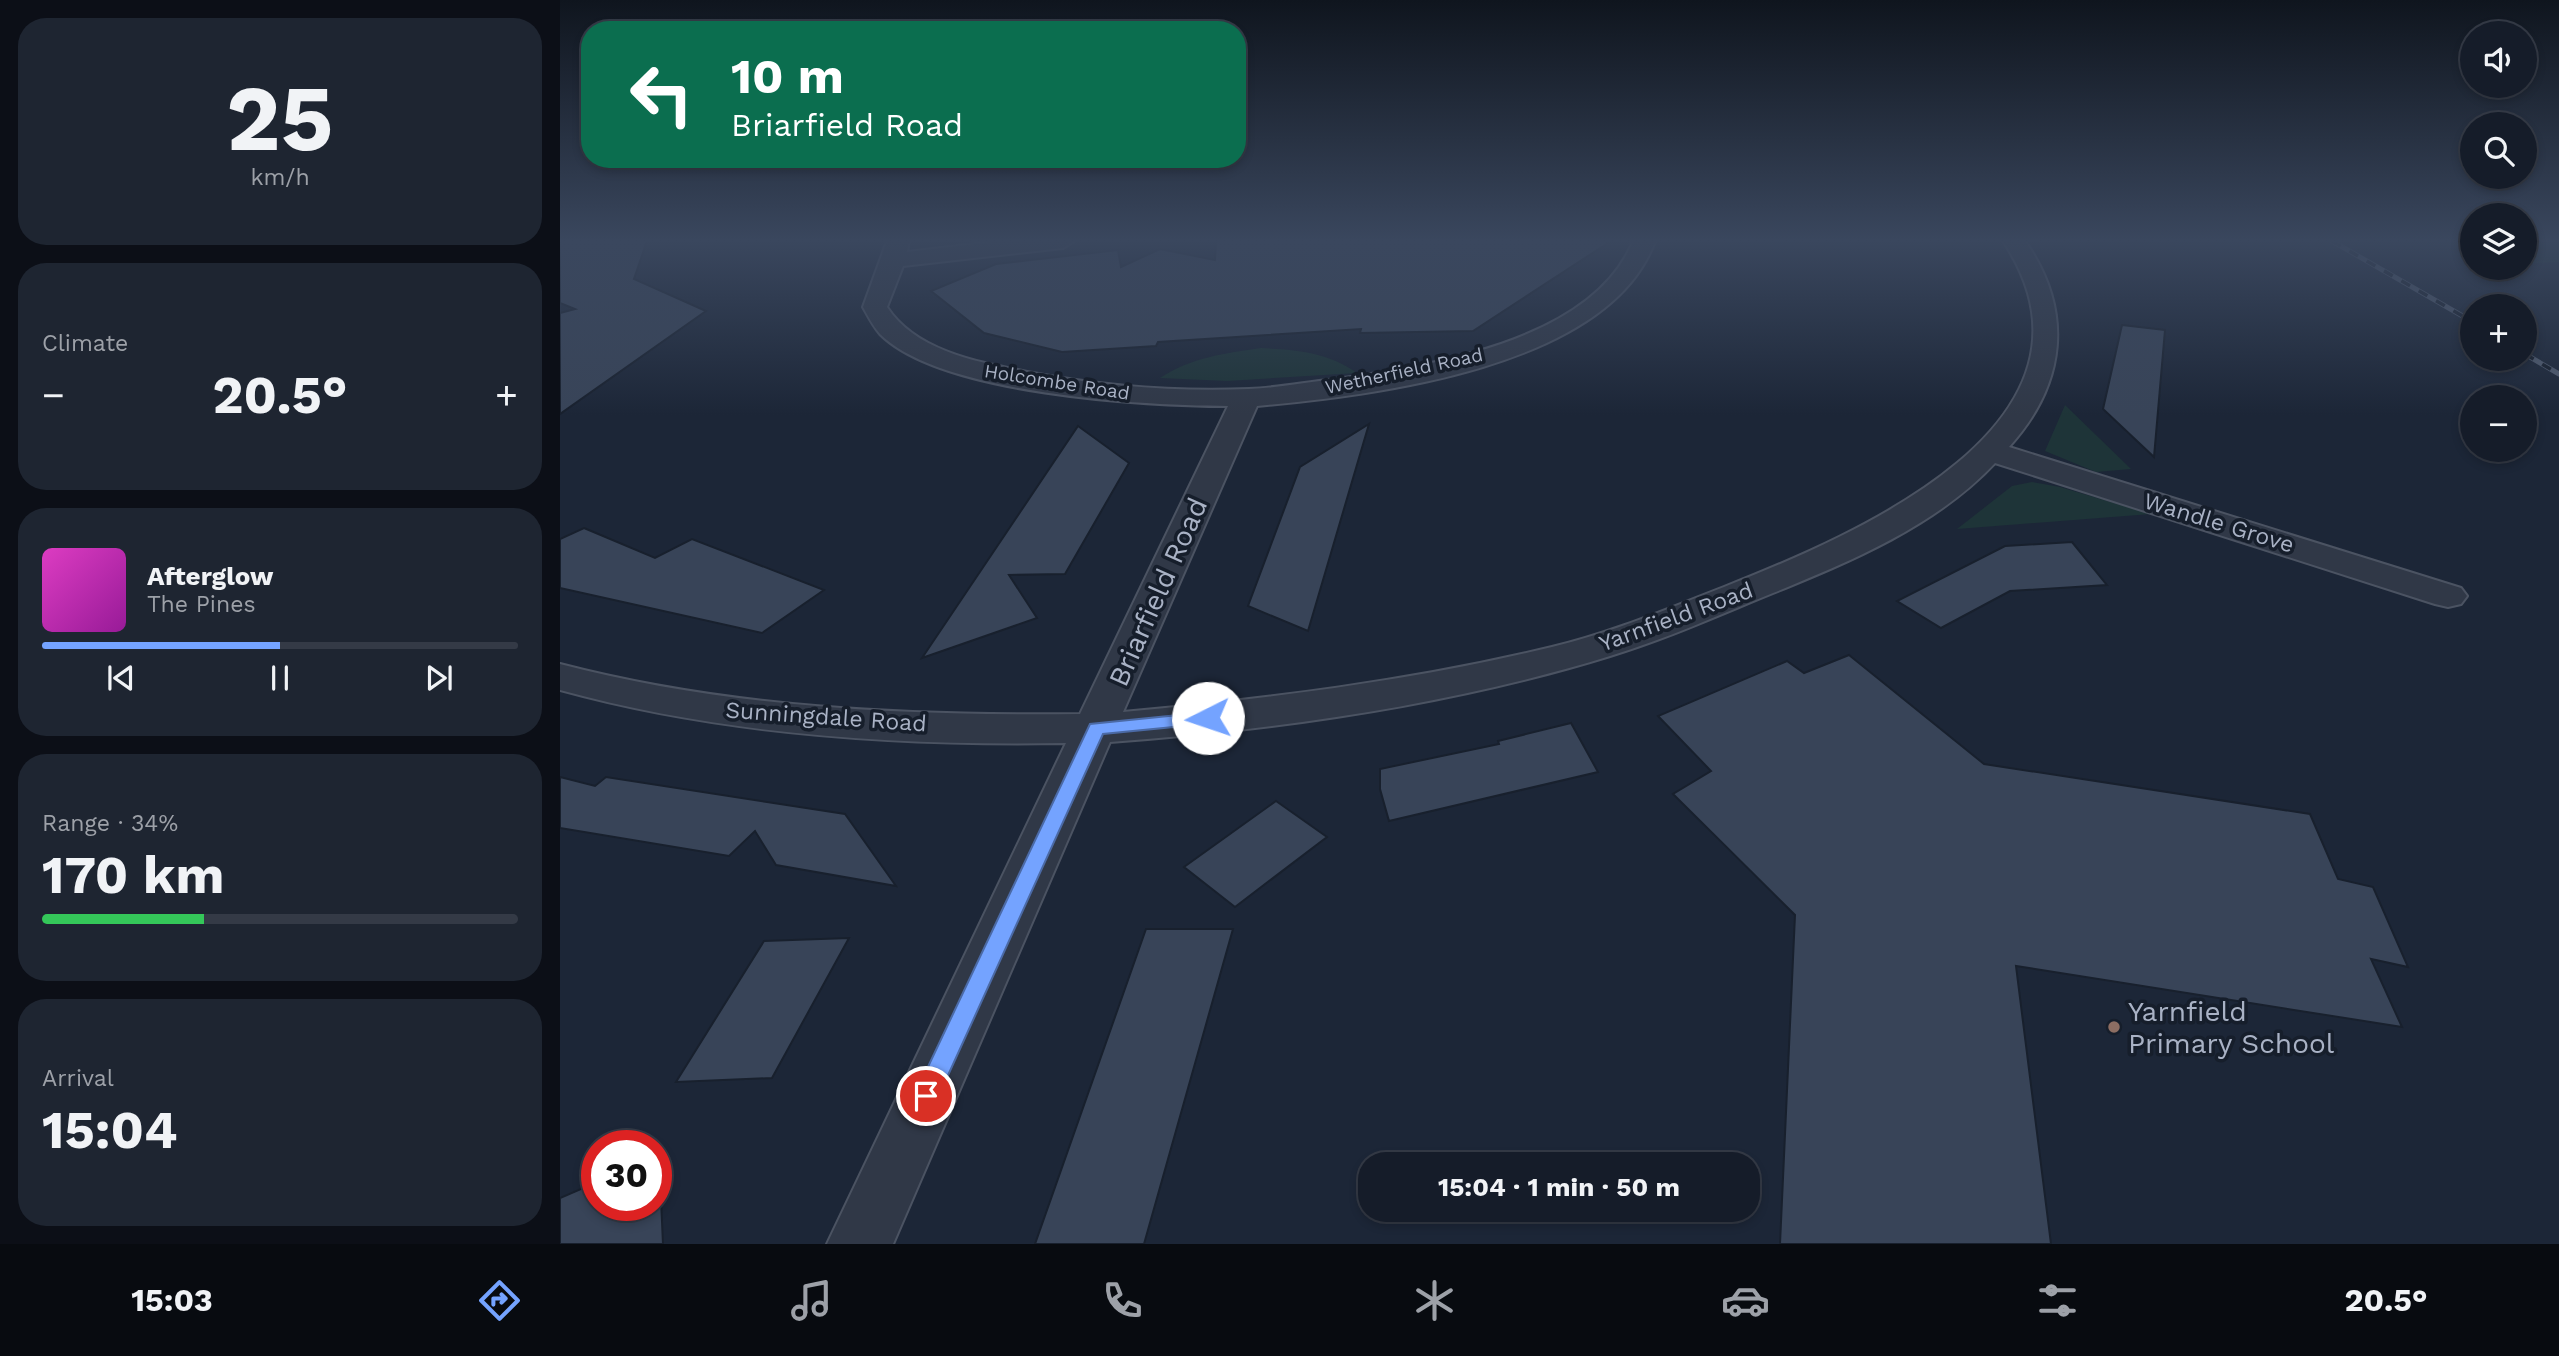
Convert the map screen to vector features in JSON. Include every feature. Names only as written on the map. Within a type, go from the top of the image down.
[{"type":"street","name":"Holcombe Road","points":[[878,299],[875,307],[888,328],[918,346],[969,368],[1049,384],[1117,392],[1246,398]]},
{"type":"street","name":"Wetherfield Road","points":[[1246,398],[1424,371],[1492,353],[1546,334],[1603,299]]},
{"type":"street","name":"Yarnfield Road","points":[[1096,728],[1225,717],[1345,702],[1476,677],[1598,647],[1834,556],[1894,527],[1990,452],[2019,417],[2033,392],[2047,329],[2044,299]]},
{"type":"street","name":"Briarfield Road","points":[[860,1244],[992,949],[1246,398]]},
{"type":"street","name":"Wandle Grove","points":[[1990,452],[2448,596]]},
{"type":"street","name":"Sunningdale Road","points":[[560,677],[613,693],[737,712],[901,726],[1096,728]]},
{"type":"green space","points":[[1261,348],[1323,356],[1357,373],[1227,381],[1160,378],[1196,361]]},
{"type":"green space","points":[[2065,405],[2131,469],[2096,472],[2045,451]]},
{"type":"green space","points":[[2032,482],[2060,487],[2151,514],[1957,529],[2012,486]]},
{"type":"building","points":[[560,299],[679,299],[706,311],[560,414],[560,313],[575,309],[560,303]]},
{"type":"building","points":[[941,299],[1522,299],[1473,331],[1360,333],[1361,329],[1158,342],[1156,346],[1062,352],[984,333]]},
{"type":"building","points":[[2122,325],[2165,330],[2154,457],[2103,409]]},
{"type":"building","points":[[1369,424],[1308,631],[1248,606],[1300,467]]},
{"type":"building","points":[[1078,426],[1129,463],[1065,574],[1009,575],[1037,618],[922,658]]},
{"type":"building","points":[[584,528],[655,558],[692,539],[824,590],[762,633],[560,588],[560,539]]},
{"type":"building","points":[[2072,542],[2107,585],[2010,591],[1941,628],[1897,601],[2005,546]]},
{"type":"building","points":[[1849,655],[1984,764],[2310,814],[2338,879],[2373,887],[2408,967],[2371,959],[2402,1027],[2016,966],[2051,1244],[1780,1244],[1795,915],[1673,794],[1711,771],[1658,716],[1787,661],[1804,673]]},
{"type":"building","points":[[1571,723],[1598,772],[1389,821],[1380,789],[1380,769],[1499,744],[1498,741]]},
{"type":"building","points":[[560,777],[595,786],[606,777],[845,814],[896,886],[776,865],[755,831],[729,856],[560,828]]},
{"type":"building","points":[[1276,801],[1327,837],[1235,907],[1184,867]]},
{"type":"building","points":[[1146,929],[1233,929],[1144,1244],[1035,1244]]},
{"type":"building","points":[[849,938],[772,1078],[676,1082],[764,941]]},
{"type":"building","points":[[581,1189],[581,1221],[662,1221],[663,1244],[560,1244],[560,1198]]},
{"type":"railway","points":[[2433,299],[2460,315]]},
{"type":"railway","points":[[2537,361],[2559,374]]},
{"type":"place","name":"Yarnfield Primary School","points":[[2114,1027]]},
{"type":"route","points":[[926,1096],[1096,728],[1208,718]]}]
